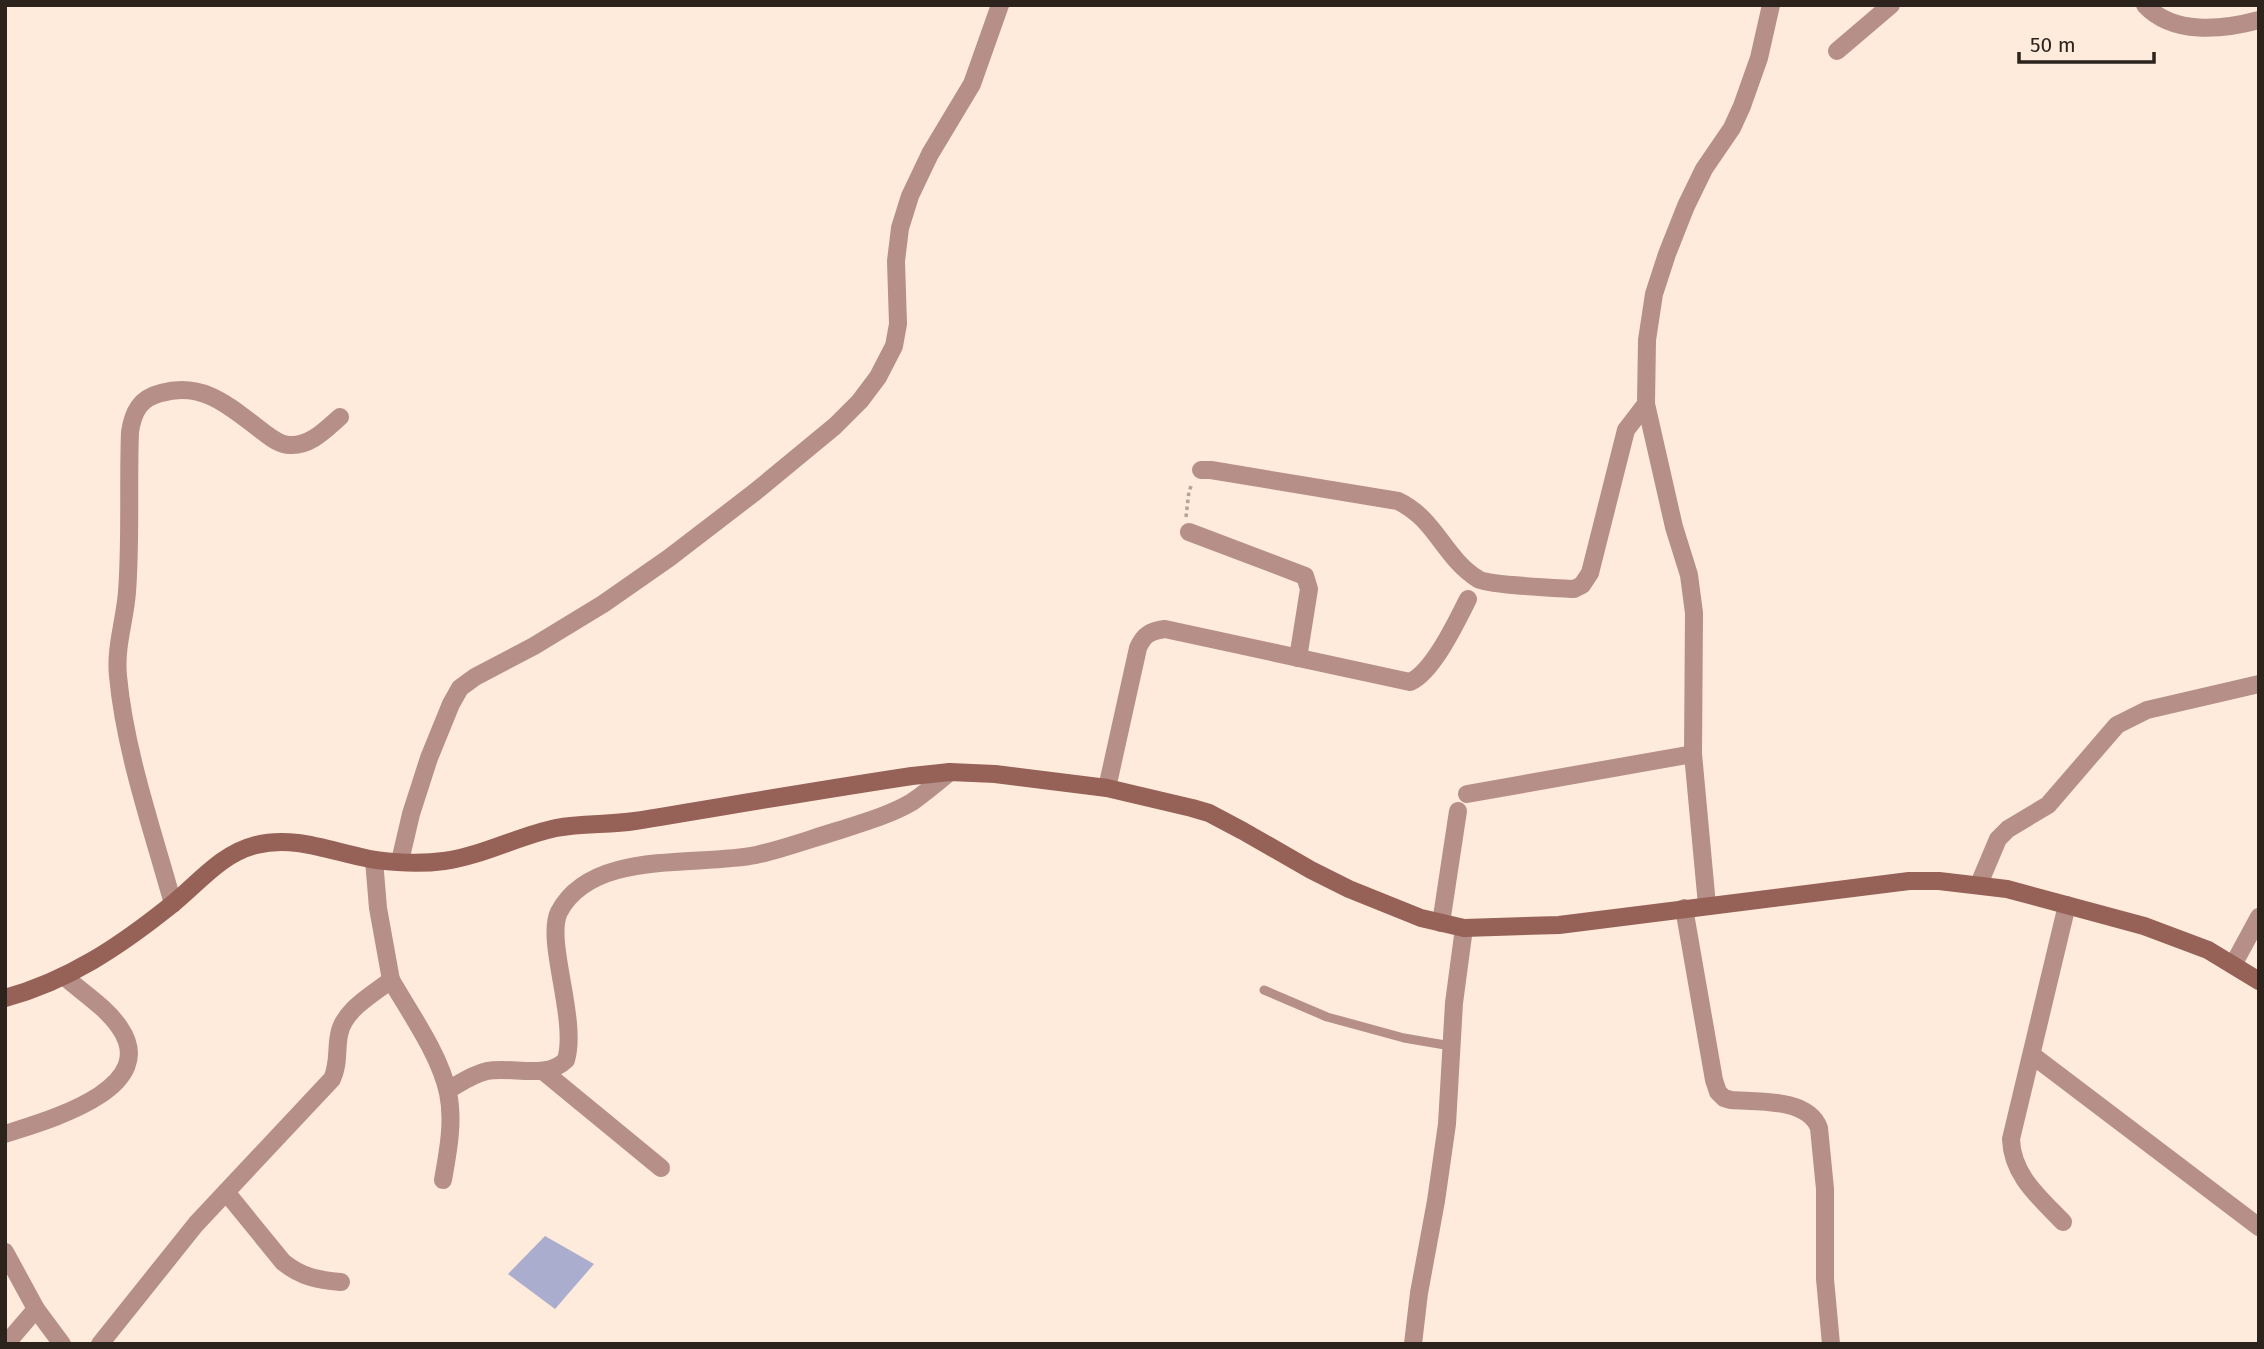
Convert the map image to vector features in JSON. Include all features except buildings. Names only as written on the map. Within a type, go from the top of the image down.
[{"type":"main road","points":[[5,998],[65,977],[116,947],[173,904],[219,863],[256,845],[295,842],[374,860],[443,861],[558,828],[625,822],[950,772],[995,774],[1107,788],[1209,813],[1340,884],[1384,904],[1464,928],[1559,925],[1909,881],[1939,881],[2007,889],[2144,926],[2207,950],[2259,981]]},
{"type":"street","points":[[400,861],[411,814],[429,758],[460,688],[603,604],[669,558],[835,426],[860,401],[878,377],[894,346],[898,324],[896,261],[900,228],[910,196],[930,154],[972,84],[1000,5]]},
{"type":"street","points":[[1707,905],[1693,754],[1695,613],[1689,575],[1674,527],[1646,404],[1647,340],[1654,294],[1667,254],[1704,169],[1732,128],[1742,106],[1759,58],[1771,5]]},
{"type":"street","points":[[1837,51],[1891,5]]},
{"type":"street","points":[[2145,5],[2153,15],[2191,28],[2238,26],[2259,20]]},
{"type":"street","points":[[173,904],[134,761],[118,675],[118,650],[128,586],[129,442],[133,415],[140,404],[151,396],[177,390],[204,392],[271,438],[291,446],[312,440],[340,416]]},
{"type":"street","points":[[1201,470],[1398,501],[1420,514],[1459,564],[1480,581],[1574,589],[1582,585],[1590,573],[1626,430],[1646,404]]},
{"type":"street","points":[[1189,532],[1305,576],[1309,589],[1298,658]]},
{"type":"street","points":[[1107,788],[1138,648],[1141,640],[1150,632],[1165,629],[1410,682],[1423,673],[1456,623],[1468,599]]},
{"type":"street","points":[[1979,884],[1998,839],[2048,805],[2117,725],[2147,710],[2259,684]]},
{"type":"street","points":[[1466,794],[1693,754]]},
{"type":"street","points":[[448,1090],[485,1071],[543,1071],[562,1064],[568,1053],[569,1028],[555,929],[559,912],[579,888],[595,877],[619,869],[717,860],[787,847],[883,815],[909,803],[950,772]]},
{"type":"street","points":[[1441,923],[1458,811]]},
{"type":"street","points":[[374,860],[378,908],[391,980],[426,1040],[448,1090],[450,1132],[443,1180]]},
{"type":"street","points":[[2063,1222],[2028,1186],[2016,1167],[2011,1154],[2011,1139],[2067,905]]},
{"type":"street","points":[[1684,908],[1709,1055],[1718,1092],[1731,1100],[1792,1106],[1812,1116],[1819,1128],[1825,1189],[1825,1279],[1831,1344]]},
{"type":"street","points":[[2233,965],[2259,917]]},
{"type":"street","points":[[1413,1344],[1445,1137],[1455,992],[1464,928]]},
{"type":"street","points":[[5,1134],[48,1121],[91,1102],[105,1093],[124,1072],[128,1062],[128,1044],[119,1025],[65,977]]},
{"type":"street","points":[[100,1344],[195,1224],[332,1079],[337,1068],[341,1027],[346,1017],[391,980]]},
{"type":"street","points":[[2032,1055],[2259,1227]]},
{"type":"street","points":[[543,1071],[661,1168]]},
{"type":"street","points":[[226,1192],[294,1271],[305,1277],[341,1282]]},
{"type":"street","points":[[5,1252],[36,1310],[62,1344]]},
{"type":"street","points":[[6,1344],[36,1310]]},
{"type":"lane","points":[[1264,990],[1327,1017],[1404,1038],[1451,1046]]},
{"type":"path","points":[[1189,532],[1186,524],[1189,491],[1201,470]]}]
